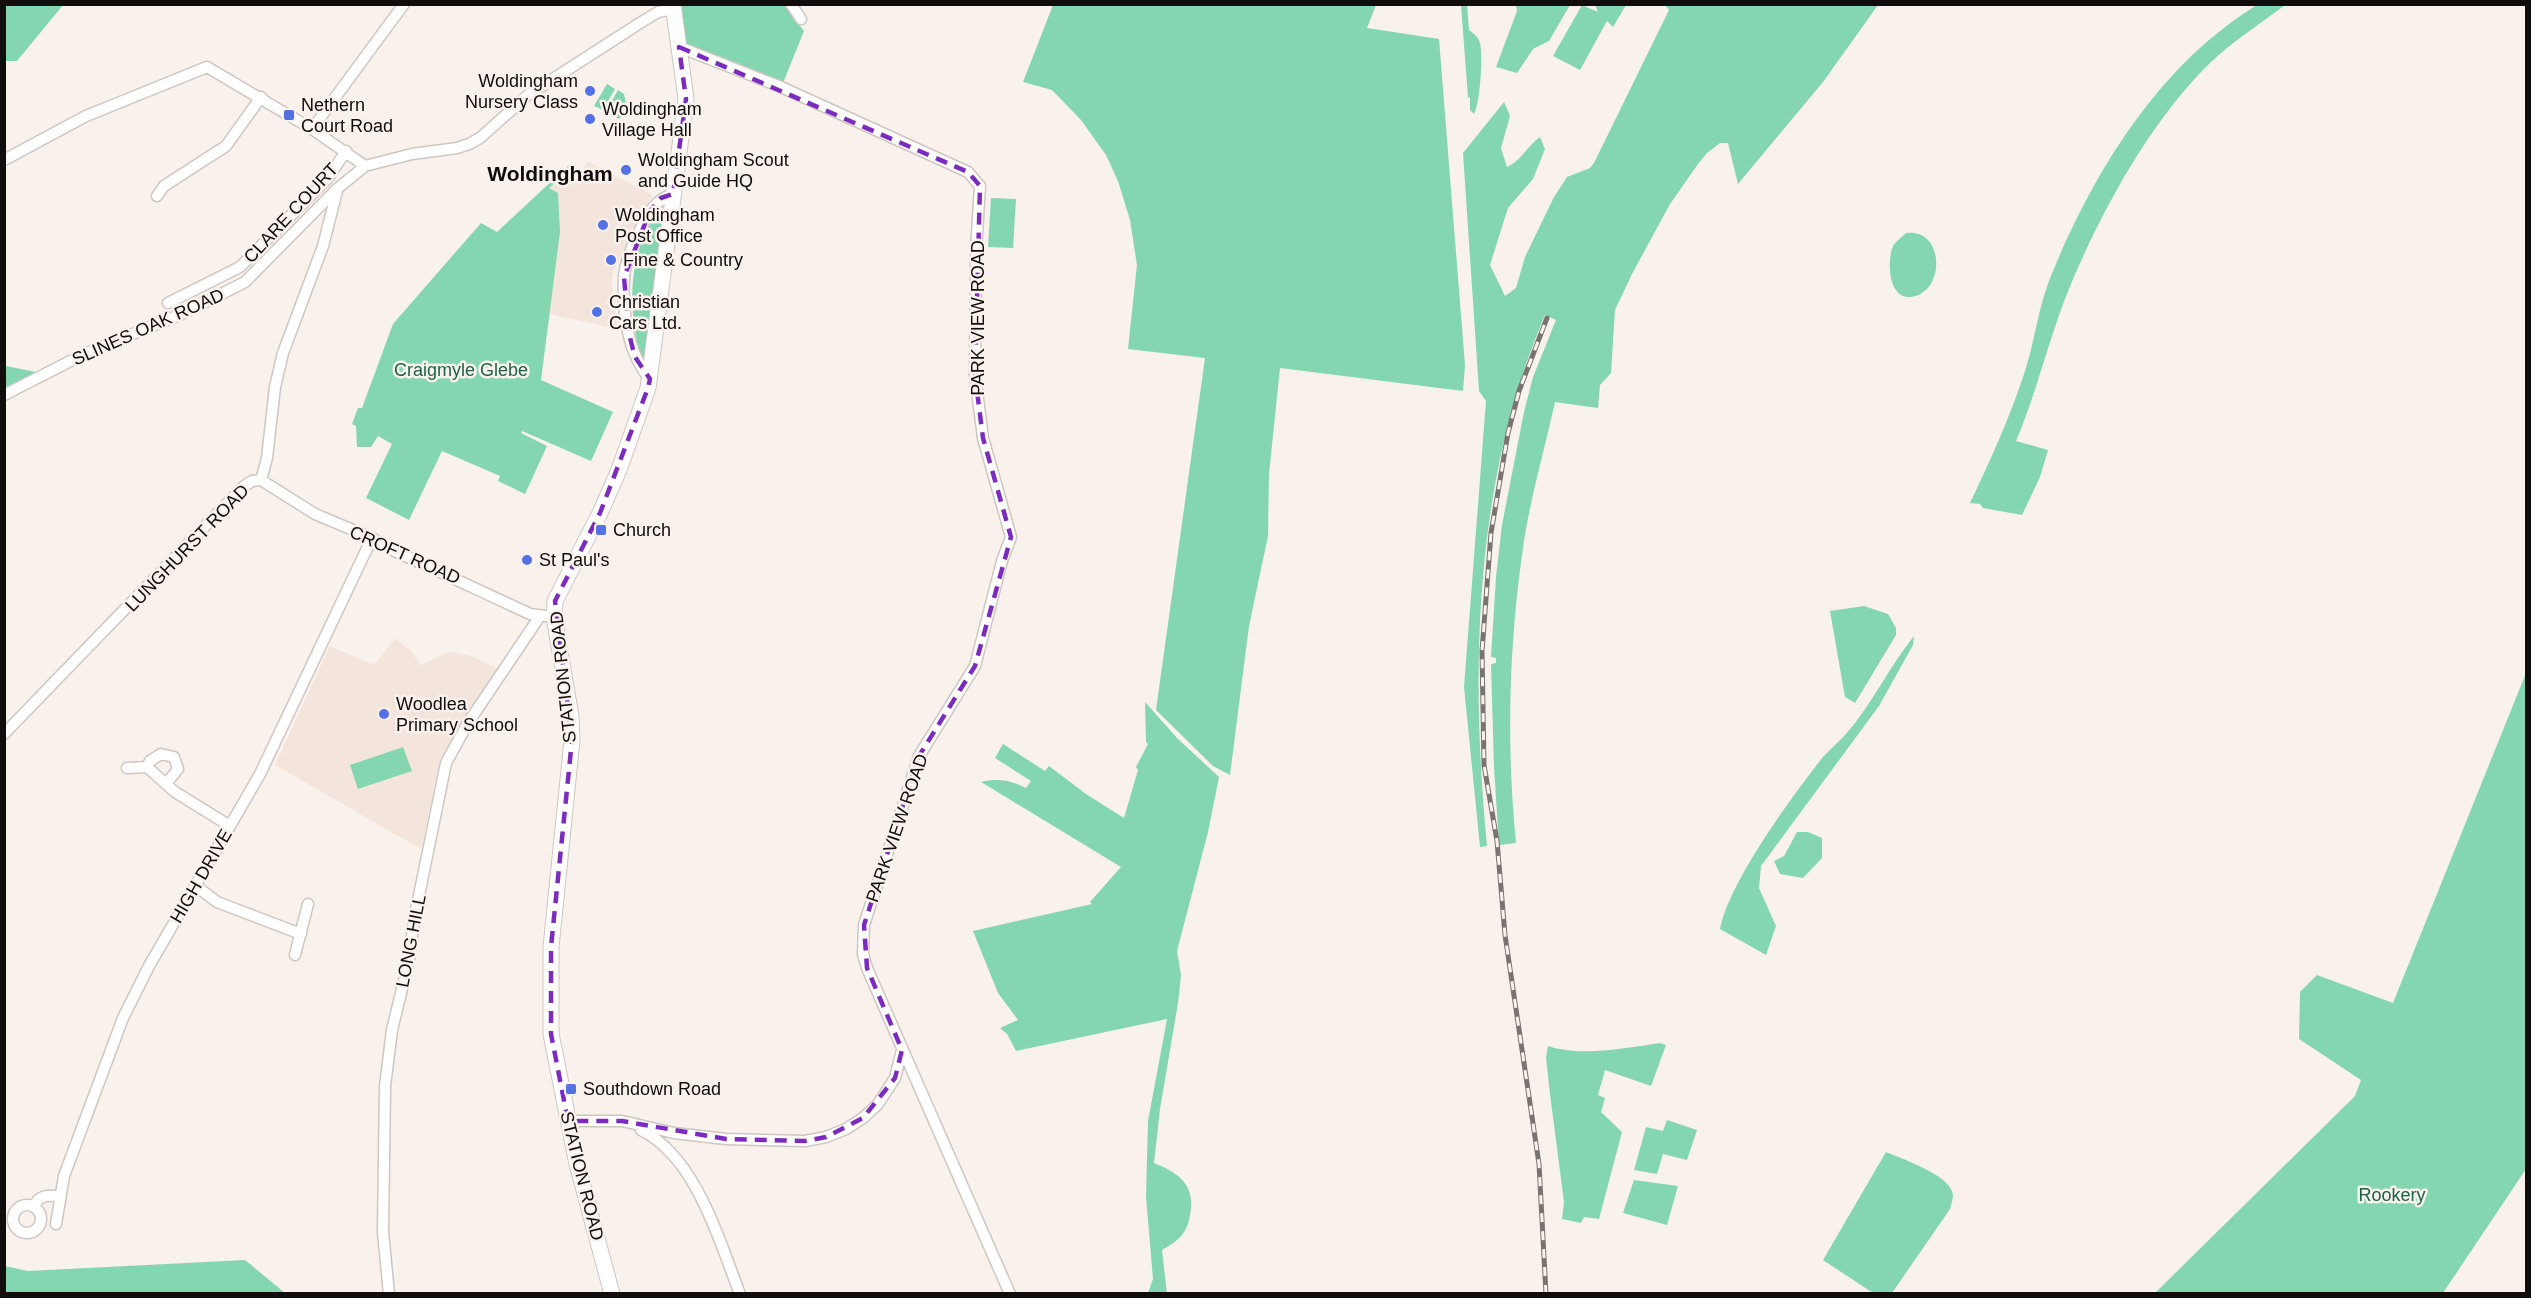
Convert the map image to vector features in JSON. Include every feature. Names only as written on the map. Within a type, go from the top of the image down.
[{"type":"street","points":[[312,129],[404,4]]},
{"type":"street","points":[[791,4],[801,19]]},
{"type":"street","name":"STATION ROAD","points":[[612,1293],[588,1207],[551,1034],[551,947],[572,740],[571,716],[547,616],[600,513],[619,470],[650,379],[686,99],[673,7]]},
{"type":"street","name":"SLINES OAK ROAD","points":[[4,395],[84,354],[182,314],[245,282],[337,189],[365,166],[412,154],[457,148],[469,144],[480,138],[528,95],[658,12],[673,7]]},
{"type":"street","name":"PARK VIEW ROAD","points":[[679,47],[781,87],[968,172],[980,186],[976,250],[975,375],[983,438],[1011,537],[1002,561],[975,666],[919,756],[864,925],[863,946],[867,968],[1010,1293]]},
{"type":"street","points":[[4,160],[86,116],[197,69],[207,67],[261,97],[346,151],[365,166]]},
{"type":"street","points":[[157,195],[164,186],[226,146],[261,97]]},
{"type":"street","name":"CLARE COURT","points":[[168,303],[240,267],[328,178],[346,151]]},
{"type":"street","name":"LUNGHURST ROAD","points":[[4,734],[243,487],[252,481],[261,480],[267,458],[275,387],[283,353],[323,246],[337,189]]},
{"type":"street","points":[[650,379],[635,357],[629,334],[624,277],[628,258],[650,211],[661,198],[673,194]]},
{"type":"street","name":"CROFT ROAD","points":[[261,480],[315,514],[372,538],[384,546],[530,614],[547,616]]},
{"type":"street","name":"HIGH DRIVE","points":[[56,1224],[59,1196],[68,1162],[123,1018],[138,986],[260,774],[372,538]]},
{"type":"street","name":"LONG HILL","points":[[389,1293],[383,1232],[385,1086],[392,1030],[409,960],[414,920],[446,763],[468,723],[547,616]]},
{"type":"street","points":[[147,767],[150,761],[161,754],[174,757],[178,768],[166,784]]},
{"type":"street","points":[[127,768],[147,767],[175,792],[230,826]]},
{"type":"street","points":[[196,886],[217,902],[301,934]]},
{"type":"street","points":[[295,955],[308,904]]},
{"type":"street","points":[[568,1121],[622,1121],[674,1133],[726,1139],[806,1141],[826,1137],[846,1129],[878,1104],[895,1078],[902,1050]]},
{"type":"street","points":[[622,1121],[653,1136],[666,1146],[689,1176],[740,1293]]},
{"type":"street","points":[[34,1207],[36,1201],[42,1196],[59,1196]]},
{"type":"highlighted area","points":[[679,47],[968,172],[980,186],[975,375],[983,438],[1011,537],[975,666],[919,756],[864,925],[867,968],[902,1050],[895,1078],[863,1118],[826,1137],[805,1141],[726,1139],[622,1121],[568,1121],[551,1034],[551,947],[572,740],[555,601],[600,513],[648,388],[650,379],[635,357],[629,334],[624,277],[650,211],[661,198],[673,194],[686,99]]},
{"type":"shaded area","points":[[588,161],[652,195],[613,271],[612,283],[618,329],[549,314],[560,232],[549,188],[572,168],[581,174]]},
{"type":"shaded area","name":"Woodlea Primary School","points":[[395,639],[411,650],[421,665],[450,651],[474,657],[498,669],[440,759],[421,849],[275,765],[330,646],[374,665]]},
{"type":"green space","points":[[783,4],[804,31],[783,83],[689,47],[684,43],[680,5]]},
{"type":"green space","points":[[4,5],[63,5],[17,61],[5,61]]},
{"type":"green space","points":[[1053,5],[1376,5],[1367,28],[1439,39],[1465,365],[1463,391],[1280,368],[1269,474],[1268,536],[1249,626],[1230,775],[1213,766],[1156,710],[1205,358],[1128,349],[1137,265],[1130,220],[1118,181],[1106,155],[1081,120],[1052,90],[1023,82]]},
{"type":"green space","points":[[1461,5],[1467,5],[1469,30],[1477,37],[1480,46],[1480,89],[1474,114],[1470,110],[1470,98],[1468,97]]},
{"type":"green space","points":[[1516,5],[1570,5],[1549,41],[1533,49],[1517,73],[1496,67],[1517,11]]},
{"type":"green space","points":[[1582,5],[1598,12],[1595,5],[1626,5],[1613,27],[1607,21],[1580,70],[1553,56]]},
{"type":"green space","points":[[1665,5],[1878,5],[1823,82],[1738,184],[1728,143],[1720,143],[1698,164],[1670,204],[1615,310],[1611,373],[1600,385],[1598,408],[1555,402],[1527,524],[1515,616],[1510,730],[1516,843],[1499,845],[1491,664],[1496,663],[1496,658],[1491,657],[1496,577],[1502,525],[1524,412],[1533,377],[1556,320],[1545,315],[1521,378],[1504,443],[1491,509],[1483,576],[1479,644],[1479,712],[1487,846],[1480,847],[1464,687],[1486,401],[1479,391],[1463,153],[1504,102],[1510,116],[1501,148],[1507,167],[1517,161],[1540,137],[1545,149],[1533,179],[1508,208],[1490,265],[1505,296],[1516,288],[1525,257],[1554,197],[1567,177],[1590,168],[1594,163],[1669,10]]},
{"type":"green space","points":[[2257,5],[2285,5],[2219,55],[2188,87],[2145,143],[2092,237],[2065,299],[2030,406],[2016,441],[2048,450],[2040,477],[2022,515],[1983,508],[1980,504],[1970,503],[2000,437],[2020,385],[2051,276],[2068,237],[2109,160],[2160,89],[2222,30]]},
{"type":"green space","points":[[607,84],[615,89],[603,110],[594,106]]},
{"type":"green space","points":[[618,90],[624,94],[629,116],[623,113],[619,119],[606,111]]},
{"type":"green space","name":"Craigmyle Glebe","points":[[569,165],[572,168],[549,188],[558,193],[560,232],[541,380],[613,412],[591,461],[522,431],[521,433],[547,446],[525,494],[498,481],[500,476],[442,451],[409,520],[366,498],[392,444],[378,436],[371,447],[357,447],[356,426],[352,424],[358,408],[362,408],[393,324],[481,223],[497,232]]},
{"type":"green space","points":[[991,198],[1016,199],[1013,248],[988,247]]},
{"type":"green space","points":[[661,210],[664,210],[646,362],[641,357],[638,347],[632,287],[643,238]]},
{"type":"green space","points":[[1906,233],[1919,234],[1929,241],[1936,263],[1929,286],[1920,294],[1908,297],[1896,291],[1890,268],[1893,246]]},
{"type":"green space","points":[[4,364],[6,366],[41,373],[5,387]]},
{"type":"green space","points":[[1864,606],[1888,614],[1896,628],[1896,635],[1855,703],[1845,697],[1830,611]]},
{"type":"green space","points":[[1914,636],[1913,645],[1879,706],[1761,866],[1759,888],[1776,926],[1766,955],[1720,929],[1736,888],[1748,864],[1779,816],[1823,757],[1855,722]]},
{"type":"green space","name":"Rookery","points":[[2526,673],[2526,1169],[2443,1293],[2155,1293],[2355,1096],[2361,1080],[2299,1039],[2300,992],[2317,975],[2393,1003]]},
{"type":"green space","points":[[1145,702],[1177,738],[1219,777],[1208,832],[1177,951],[1181,975],[1178,1003],[1160,1109],[1154,1163],[1171,1171],[1184,1182],[1188,1188],[1191,1205],[1184,1232],[1162,1250],[1167,1294],[1148,1293],[1153,1279],[1146,1197],[1148,1121],[1167,1019],[1016,1051],[1007,1034],[1000,1028],[1018,1020],[998,993],[973,931],[1092,904],[1090,902],[1121,867],[981,782],[1004,780],[1026,788],[1031,781],[995,758],[1003,744],[1045,771],[1049,766],[1086,794],[1124,818],[1138,770],[1136,767],[1148,744],[1146,742]]},
{"type":"green space","points":[[403,747],[412,771],[358,789],[350,765]]},
{"type":"green space","points":[[1797,832],[1808,832],[1822,838],[1822,858],[1803,878],[1780,874],[1774,861],[1784,856]]},
{"type":"green space","points":[[1660,1043],[1666,1045],[1651,1086],[1605,1070],[1598,1095],[1605,1098],[1601,1112],[1622,1132],[1599,1219],[1584,1217],[1581,1223],[1562,1219],[1564,1202],[1546,1058],[1548,1046],[1588,1051]]},
{"type":"green space","points":[[1667,1120],[1697,1130],[1687,1160],[1663,1154],[1657,1174],[1634,1170],[1646,1127],[1663,1131]]},
{"type":"green space","points":[[1886,1152],[1935,1174],[1950,1188],[1953,1197],[1950,1209],[1892,1293],[1873,1293],[1823,1260]]},
{"type":"green space","points":[[1634,1180],[1678,1186],[1667,1225],[1623,1213]]},
{"type":"green space","points":[[245,1260],[285,1293],[5,1293],[5,1266],[28,1271]]},
{"type":"railway","points":[[1546,1294],[1539,1164],[1505,935],[1497,841],[1484,765],[1482,651],[1491,533],[1508,433],[1519,391],[1547,318]]},
{"type":"place","name":"Woldingham Nursery Class","points":[[590,91]]},
{"type":"place","name":"Nethern Court Road","points":[[289,115]]},
{"type":"place","name":"Woldingham Village Hall","points":[[590,119]]},
{"type":"place","name":"Woldingham Scout and Guide HQ","points":[[626,170]]},
{"type":"place","name":"Woldingham Post Office","points":[[603,225]]},
{"type":"place","name":"Fine & Country","points":[[611,260]]},
{"type":"place","name":"Christian Cars Ltd.","points":[[597,312]]},
{"type":"place","name":"Church","points":[[601,530]]},
{"type":"place","name":"St Paul's","points":[[527,560]]},
{"type":"place","name":"Woodlea Primary School","points":[[384,714]]},
{"type":"place","name":"Southdown Road","points":[[571,1089]]},
{"type":"district","name":"Woldingham","points":[[550,174]]}]
